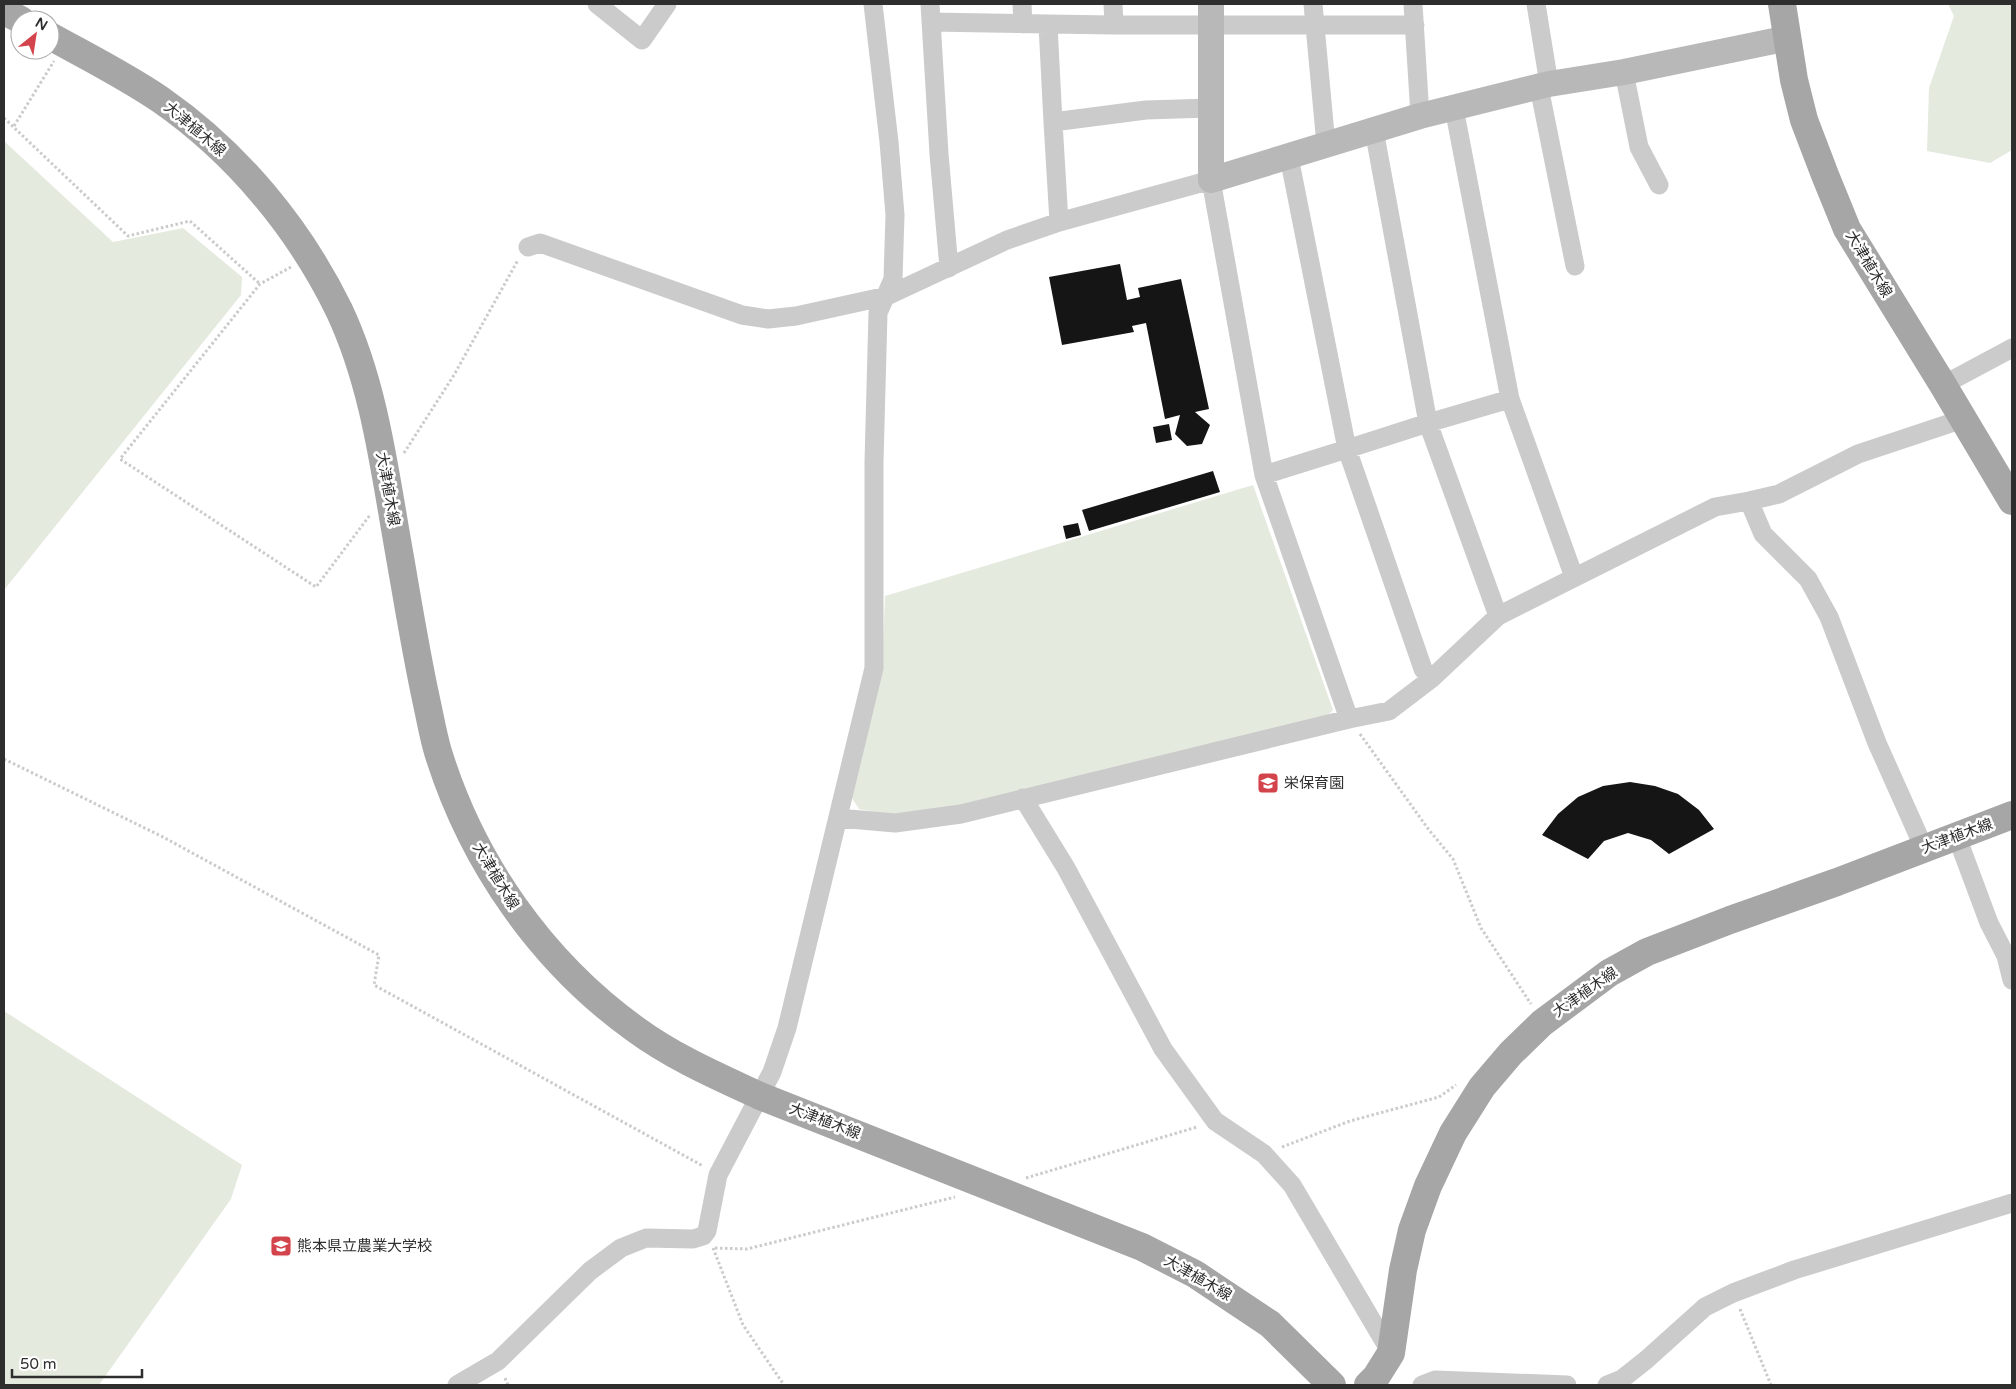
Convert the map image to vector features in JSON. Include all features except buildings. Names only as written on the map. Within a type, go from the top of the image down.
[{"type":"main road","name":"大津植木線","points":[[1782,4],[1794,80],[1804,120],[1824,175],[1847,229],[1944,385],[2012,501]]},
{"type":"main road","name":"大津植木線","points":[[60,42],[134,82],[162,101],[214,142],[265,196],[290,228],[309,257],[340,313],[355,349],[367,386],[385,468],[416,652],[438,750],[467,826],[487,865],[539,940],[577,981],[614,1013],[649,1038],[683,1059],[760,1096],[1142,1247],[1195,1274],[1270,1324],[1332,1385]]},
{"type":"main road","name":"大津植木線","points":[[1368,1385],[1391,1353],[1403,1270],[1412,1230],[1428,1186],[1453,1133],[1482,1087],[1542,1023],[1609,973],[1647,952],[2012,815]]},
{"type":"street","points":[[597,4],[642,40],[667,4]]},
{"type":"street","points":[[457,1385],[498,1361],[590,1271],[621,1248],[646,1238],[693,1240],[703,1236],[707,1230],[718,1175],[772,1072],[786,1028],[874,668],[874,462],[878,313],[893,279],[895,214],[889,142],[872,4]]},
{"type":"street","points":[[1022,4],[1023,24]]},
{"type":"street","points":[[1114,4],[1114,25]]},
{"type":"street","points":[[1313,4],[1326,145]]},
{"type":"street","points":[[1413,4],[1420,116]]},
{"type":"street","points":[[1536,4],[1544,86],[1575,266]]},
{"type":"street","points":[[949,268],[930,13],[1023,24],[1114,25],[1211,15],[1314,26],[1415,25]]},
{"type":"street","points":[[1211,15],[1211,180],[1264,474],[1349,719]]},
{"type":"street","points":[[1048,24],[1059,222]]},
{"type":"street","points":[[528,247],[540,243],[742,315],[768,319],[796,316],[887,296],[1007,240],[1059,222],[1211,180],[1420,116],[1544,86],[1624,72],[1788,38]]},
{"type":"street","points":[[1624,72],[1639,147],[1658,185]]},
{"type":"street","points":[[1053,122],[1146,110],[1210,108]]},
{"type":"street","points":[[1454,108],[1510,400],[1574,577]]},
{"type":"street","points":[[1374,130],[1428,423],[1498,616]]},
{"type":"street","points":[[1289,157],[1347,449],[1423,669],[1431,679]]},
{"type":"street","points":[[1944,385],[2012,348]]},
{"type":"street","points":[[1264,474],[1428,423],[1510,400]]},
{"type":"street","points":[[838,818],[895,823],[961,814],[1349,719],[1389,711],[1431,679],[1498,616],[1574,577],[1715,507],[1779,494],[1858,454],[1963,419]]},
{"type":"street","points":[[1749,501],[1763,534],[1808,579],[1829,617],[1877,743],[1924,848]]},
{"type":"street","points":[[1023,798],[1066,868],[1163,1049],[1215,1121],[1264,1154],[1292,1185],[1391,1353]]},
{"type":"street","points":[[1957,837],[1989,923],[2006,956],[2012,980]]},
{"type":"street","points":[[1607,1385],[1622,1379],[1646,1360],[1705,1307],[1733,1292],[1794,1270],[2012,1203]]},
{"type":"street","points":[[1422,1385],[1435,1380],[1567,1385]]},
{"type":"path","points":[[14,126],[47,60]]},
{"type":"path","points":[[4,118],[128,236],[190,221],[260,284]]},
{"type":"path","points":[[385,468],[400,459],[454,375],[522,254],[528,247]]},
{"type":"path","points":[[309,257],[260,284],[120,460],[316,587],[373,511],[391,508]]},
{"type":"path","points":[[1349,719],[1429,830],[1453,859],[1481,928],[1537,1012],[1542,1023]]},
{"type":"path","points":[[4,758],[163,836],[379,954],[374,985],[718,1175]]},
{"type":"path","points":[[1264,1154],[1350,1120],[1439,1097],[1462,1080]]},
{"type":"path","points":[[714,1248],[743,1325],[784,1385]]},
{"type":"path","points":[[1733,1292],[1771,1385]]},
{"type":"shaded area","points":[[1948,4],[2012,4],[2012,150],[1990,163],[1927,151],[1929,88],[1954,16]]},
{"type":"shaded area","points":[[4,141],[113,242],[183,228],[242,277],[241,295],[4,590]]},
{"type":"shaded area","points":[[1253,485],[1333,710],[1326,717],[957,806],[894,816],[859,809],[850,795],[882,670],[885,596]]},
{"type":"shaded area","points":[[4,1011],[242,1165],[231,1199],[99,1385],[4,1385]]},
{"type":"place","name":"栄保育園","points":[[1268,783]]},
{"type":"place","name":"熊本県立農業大学校","points":[[281,1246]]}]
